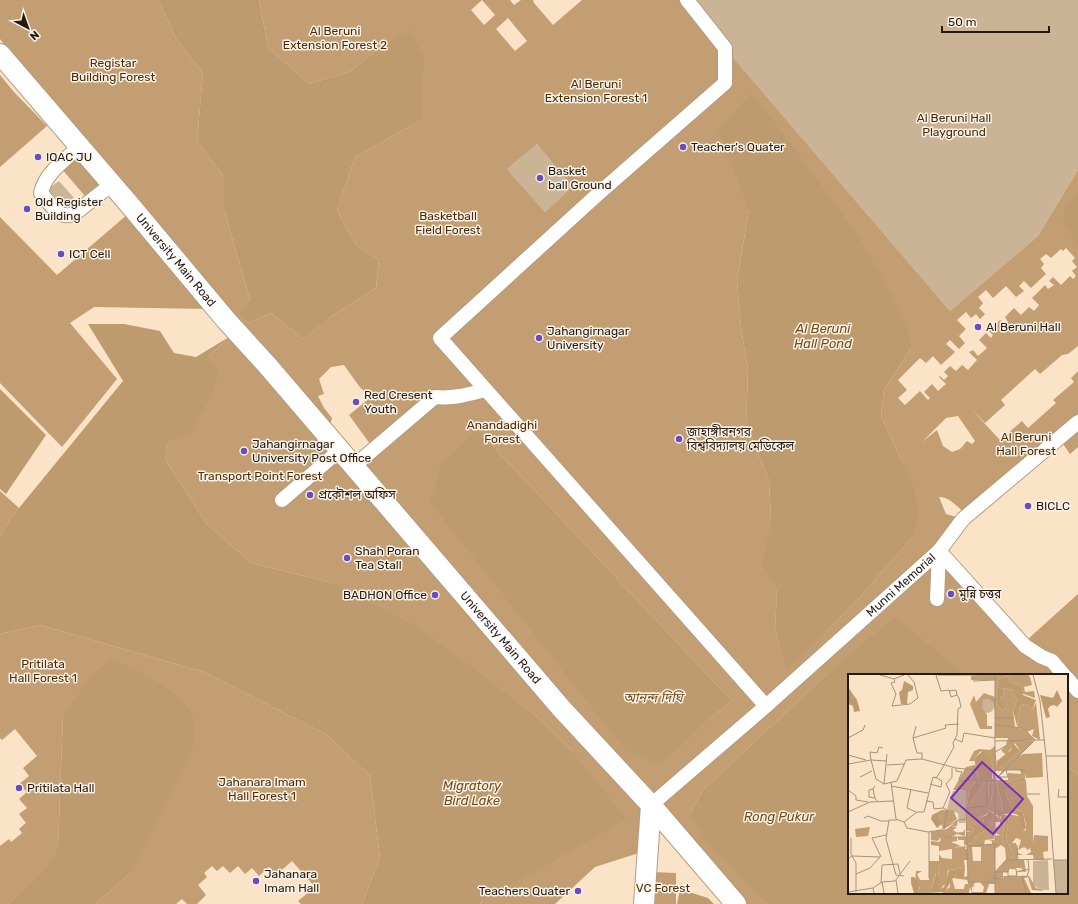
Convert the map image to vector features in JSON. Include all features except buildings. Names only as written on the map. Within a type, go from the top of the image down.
[{"type":"street","points":[[687,0],[725,48],[725,83],[598,194],[440,338],[766,706]]},
{"type":"street","name":"University Main Road","points":[[0,54],[80,146],[231,326],[267,365],[556,703],[651,805],[736,904]]},
{"type":"street","points":[[80,146],[48,176],[41,193],[60,215],[68,216],[74,214],[112,184]]},
{"type":"street","points":[[354,466],[435,397],[446,398],[463,396],[485,390]]},
{"type":"street","points":[[937,599],[939,551],[967,516],[1078,422]]},
{"type":"street","points":[[282,500],[340,450]]},
{"type":"street","name":"Munni Memorial","points":[[651,805],[748,722],[939,551],[1025,646],[1042,657],[1052,661],[1063,674]]},
{"type":"street","points":[[1068,679],[1078,691]]},
{"type":"street","points":[[641,902],[651,805]]},
{"type":"green space","points":[[0,0],[158,0],[177,40],[203,73],[197,141],[224,177],[224,210],[250,300],[242,318],[243,317],[248,323],[271,313],[303,339],[329,318],[376,288],[379,260],[356,245],[337,210],[355,157],[421,120],[380,47],[351,71],[309,84],[268,47],[259,0],[482,0],[510,0],[514,5],[521,0],[533,0],[553,25],[582,0],[684,0],[950,311],[1038,236],[1078,170],[1078,346],[1068,354],[1062,355],[1040,374],[1035,369],[1001,400],[1005,405],[985,423],[970,408],[1000,440],[1022,421],[1028,428],[1056,403],[1053,400],[1074,382],[1071,378],[1078,371],[1078,422],[967,516],[951,501],[943,497],[939,497],[946,514],[963,519],[939,551],[1026,646],[1028,639],[1078,594],[1078,775],[1068,767],[1068,674],[827,674],[703,790],[690,813],[767,904],[739,904],[651,805],[648,850],[595,867],[555,904],[480,904],[572,751],[534,714],[504,692],[333,583],[251,563],[206,523],[165,459],[169,439],[208,357],[229,337],[354,466],[435,397],[485,390],[434,339],[474,387],[429,395],[370,444],[349,415],[370,398],[359,386],[344,365],[331,367],[319,379],[324,394],[318,396],[324,408],[332,418],[329,429],[112,184],[0,39]],"holes":[[[482,0],[495,15],[484,25],[471,10]],[[508,18],[527,41],[515,51],[496,29]],[[537,144],[572,187],[545,212],[507,169]],[[749,210],[911,348],[884,390],[881,416],[903,463],[911,539],[859,598],[786,670],[775,628],[777,591],[763,564],[771,517],[769,481],[746,422],[748,370],[741,328],[737,280]],[[1066,248],[1075,258],[1072,261],[1077,267],[1072,271],[1076,276],[1073,279],[1070,276],[1061,285],[1053,277],[1049,281],[1054,285],[1048,289],[1045,285],[1032,298],[1039,305],[1034,311],[1029,307],[1021,315],[1014,308],[1005,317],[1008,322],[1005,325],[1000,320],[989,331],[993,335],[991,338],[986,333],[979,340],[987,348],[978,356],[973,350],[969,352],[977,360],[968,370],[962,365],[956,371],[950,366],[944,372],[948,376],[944,380],[940,376],[939,377],[946,384],[938,391],[932,384],[924,392],[930,398],[928,400],[920,391],[905,405],[898,398],[907,390],[898,380],[920,358],[926,363],[933,356],[941,365],[955,352],[946,344],[950,340],[959,349],[965,343],[959,336],[966,329],[957,320],[966,312],[971,318],[976,314],[980,319],[985,314],[979,308],[983,303],[978,297],[986,290],[993,298],[1006,286],[1016,297],[1024,291],[1019,286],[1024,281],[1031,288],[1046,274],[1041,268],[1044,264],[1040,259],[1046,254],[1051,258],[1061,249],[1063,251]],[[958,416],[975,441],[972,444],[967,441],[960,449],[952,452],[943,446],[937,430],[922,442],[946,418]],[[478,430],[732,701],[710,718]]]},
{"type":"green space","name":"Al Beruni Hall Playground","points":[[684,0],[1078,0],[1078,170],[1038,236],[950,311]]},
{"type":"green space","points":[[0,75],[14,92],[47,126],[0,167]]},
{"type":"green space","name":"Basket ball Ground","points":[[537,144],[572,187],[545,212],[507,169]]},
{"type":"green space","points":[[81,152],[104,181],[85,196],[61,168]]},
{"type":"green space","points":[[59,181],[74,198],[64,208],[48,189]]},
{"type":"green space","points":[[128,214],[209,309],[94,307],[70,323],[117,379],[62,447],[0,383],[0,217],[57,275]]},
{"type":"green space","points":[[1078,423],[1078,447],[1070,454],[1059,438]]},
{"type":"green space","points":[[0,491],[19,508],[10,519],[0,537]]},
{"type":"green space","points":[[40,625],[204,672],[327,735],[370,776],[380,858],[362,904],[301,904],[298,901],[315,887],[292,861],[276,875],[269,867],[259,876],[252,868],[245,874],[238,866],[230,873],[223,866],[217,871],[212,866],[204,873],[207,877],[198,885],[206,895],[197,904],[187,904],[182,899],[176,904],[95,904],[132,872],[63,716],[58,846],[47,870],[8,904],[0,904],[0,846],[9,839],[11,842],[22,833],[19,829],[26,823],[19,814],[27,808],[19,799],[27,792],[19,784],[29,776],[23,768],[37,756],[15,729],[2,740],[0,738],[0,634]]},
{"type":"green space","name":"VC Forest","points":[[652,872],[676,873],[676,904],[650,904]]},
{"type":"water","points":[[158,0],[259,0],[268,47],[309,84],[351,71],[380,47],[409,30],[424,56],[421,120],[355,157],[337,210],[356,245],[379,260],[376,288],[332,316],[303,339],[271,313],[248,323],[240,314],[250,300],[224,210],[224,177],[197,141],[203,73],[177,40]]},
{"type":"water","name":"Al Beruni Hall Pond","points":[[751,93],[773,120],[857,234],[886,284],[907,325],[911,348],[884,390],[881,416],[915,491],[919,516],[911,539],[859,598],[786,671],[775,628],[777,591],[762,564],[771,517],[769,481],[746,422],[748,370],[741,328],[737,280],[749,210],[718,130]]},
{"type":"water","points":[[1078,192],[1078,247],[1063,221],[1066,206]]},
{"type":"water","name":"Migratory Bird Lake","points":[[88,324],[124,324],[160,331],[174,353],[196,357],[229,337],[208,357],[219,373],[211,396],[190,434],[169,440],[165,459],[206,523],[251,563],[333,583],[419,628],[534,714],[572,751],[626,819],[482,900],[480,904],[362,904],[380,858],[370,776],[327,735],[204,672],[40,625],[0,634],[0,537],[10,519],[123,381]]},
{"type":"water","points":[[0,389],[46,435],[6,494],[0,489]]},
{"type":"water","name":"আনন্দ দিঘি","points":[[478,430],[732,701],[710,718],[660,765],[627,752],[430,502],[441,464]]},
{"type":"water","name":"Rong Pukur","points":[[895,617],[964,674],[848,674],[848,894],[1068,894],[1068,767],[1078,775],[1078,904],[767,904],[706,841],[690,813],[703,790],[827,674]]},
{"type":"water","points":[[111,659],[156,681],[178,697],[186,705],[194,719],[195,732],[192,751],[132,872],[95,904],[8,904],[46,870],[58,846],[63,716],[92,675]]},
{"type":"water","points":[[680,889],[708,898],[714,904],[677,904]]},
{"type":"place","name":"Teacher's Quater","points":[[683,147]]},
{"type":"place","name":"IQAC JU","points":[[38,157]]},
{"type":"place","name":"Basket ball Ground","points":[[540,178]]},
{"type":"place","name":"Old Register Building","points":[[27,209]]},
{"type":"place","name":"ICT Cell","points":[[61,254]]},
{"type":"place","name":"Al Beruni Hall","points":[[978,327]]},
{"type":"place","name":"Jahangirnagar University","points":[[539,338]]},
{"type":"place","name":"Red Cresent Youth","points":[[356,402]]},
{"type":"place","name":"জাহাঙ্গীরনগর বিশ্ববিদ্যালয় মেডিকেল","points":[[679,439]]},
{"type":"place","name":"Jahangirnagar University Post Office","points":[[244,451]]},
{"type":"place","name":"প্রকৌশল অফিস","points":[[310,495]]},
{"type":"place","name":"BICLC","points":[[1028,506]]},
{"type":"place","name":"Shah Poran Tea Stall","points":[[347,558]]},
{"type":"place","name":"মুন্নি চত্তর","points":[[951,594]]},
{"type":"place","name":"BADHON Office","points":[[435,595]]},
{"type":"place","name":"Pritilata Hall","points":[[19,788]]},
{"type":"place","name":"Jahanara Imam Hall","points":[[256,881]]},
{"type":"place","name":"Teachers Quater","points":[[578,891]]},
{"type":"park label","name":"Al Beruni Extension Forest 2","points":[[335,38]]},
{"type":"park label","name":"Registar Building Forest","points":[[113,70]]},
{"type":"park label","name":"Al Beruni Extension Forest 1","points":[[596,91]]},
{"type":"park label","name":"Basketball Field Forest","points":[[448,223]]},
{"type":"park label","name":"Anandadighi Forest","points":[[502,432]]},
{"type":"park label","name":"Al Beruni Hall Forest","points":[[1026,444]]},
{"type":"park label","name":"Transport Point Forest","points":[[260,476]]},
{"type":"park label","name":"Pritilata Hall Forest 1","points":[[43,671]]},
{"type":"park label","name":"Jahanara Imam Hall Forest 1","points":[[262,789]]}]
